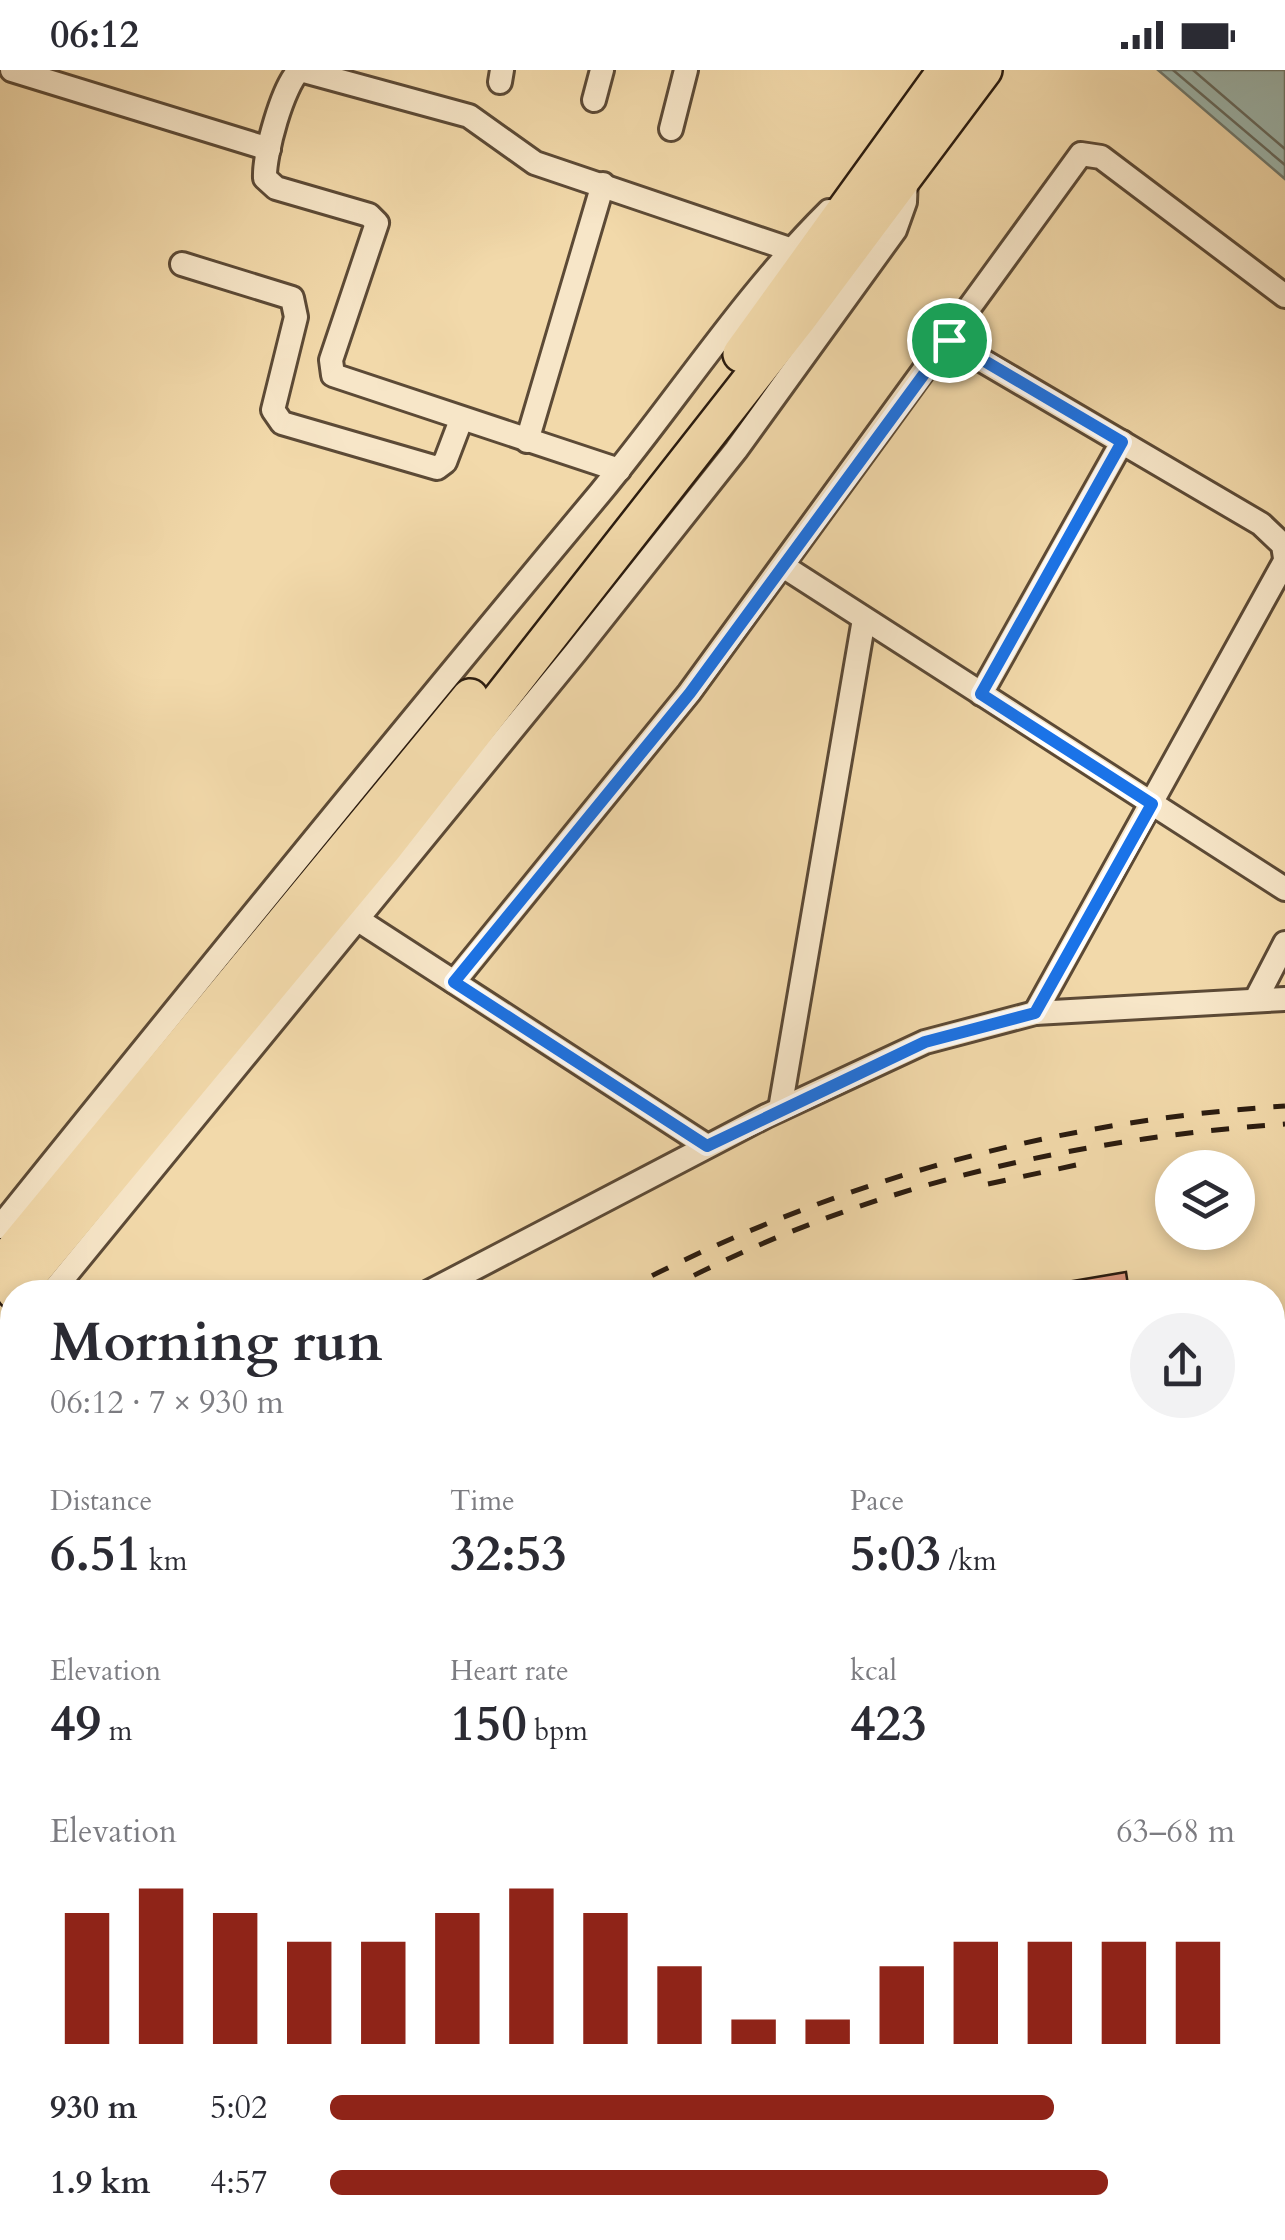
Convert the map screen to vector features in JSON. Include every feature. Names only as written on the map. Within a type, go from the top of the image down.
[{"type":"highway","points":[[0,1267],[401,785],[706,402],[946,70]]},
{"type":"highway","points":[[26,1280],[386,845],[906,177],[984,70]]},
{"type":"street","points":[[12,70],[268,148]]},
{"type":"street","points":[[618,470],[333,375],[332,360],[378,222],[370,215],[269,184],[264,168],[268,148],[290,83],[300,70],[469,116],[534,163],[792,250]]},
{"type":"street","points":[[594,100],[602,70]]},
{"type":"street","points":[[670,130],[686,70]]},
{"type":"street","points":[[62,1280],[360,922],[736,450],[862,281],[895,230],[905,202],[900,135]]},
{"type":"street","points":[[454,982],[690,693],[1080,154],[1090,152],[1285,296]]},
{"type":"street","points":[[526,441],[603,184]]},
{"type":"street","points":[[0,1227],[373,765],[618,470],[792,250],[835,204],[865,184]]},
{"type":"street","points":[[182,264],[292,298],[296,317],[273,410],[282,423],[437,468],[445,462],[461,420]]},
{"type":"street","points":[[949,340],[1262,524],[1283,546],[1285,560],[1035,1013]]},
{"type":"street","points":[[981,694],[1122,442]]},
{"type":"street","points":[[782,566],[1285,890]]},
{"type":"street","points":[[780,1109],[864,619]]},
{"type":"street","points":[[360,922],[707,1146]]},
{"type":"street","points":[[1256,999],[1285,943]]},
{"type":"street","points":[[451,1280],[780,1109],[925,1042],[1035,1013],[1285,999]]},
{"type":"water","points":[[1158,70],[1285,70],[1285,179]]},
{"type":"building","points":[[1126,1272],[1127,1280],[1079,1280]]},
{"type":"railway","points":[[644,1280],[779,1219],[942,1164],[1111,1126],[1285,1106]]},
{"type":"railway","points":[[686,1280],[810,1224],[964,1175],[1123,1142],[1285,1124]]},
{"type":"railway","points":[[988,1184],[1090,1162]]},
{"type":"route","points":[[949,340],[1122,442],[981,694],[1152,804],[1035,1013],[925,1042],[707,1146],[454,982],[690,693],[949,340]]}]
